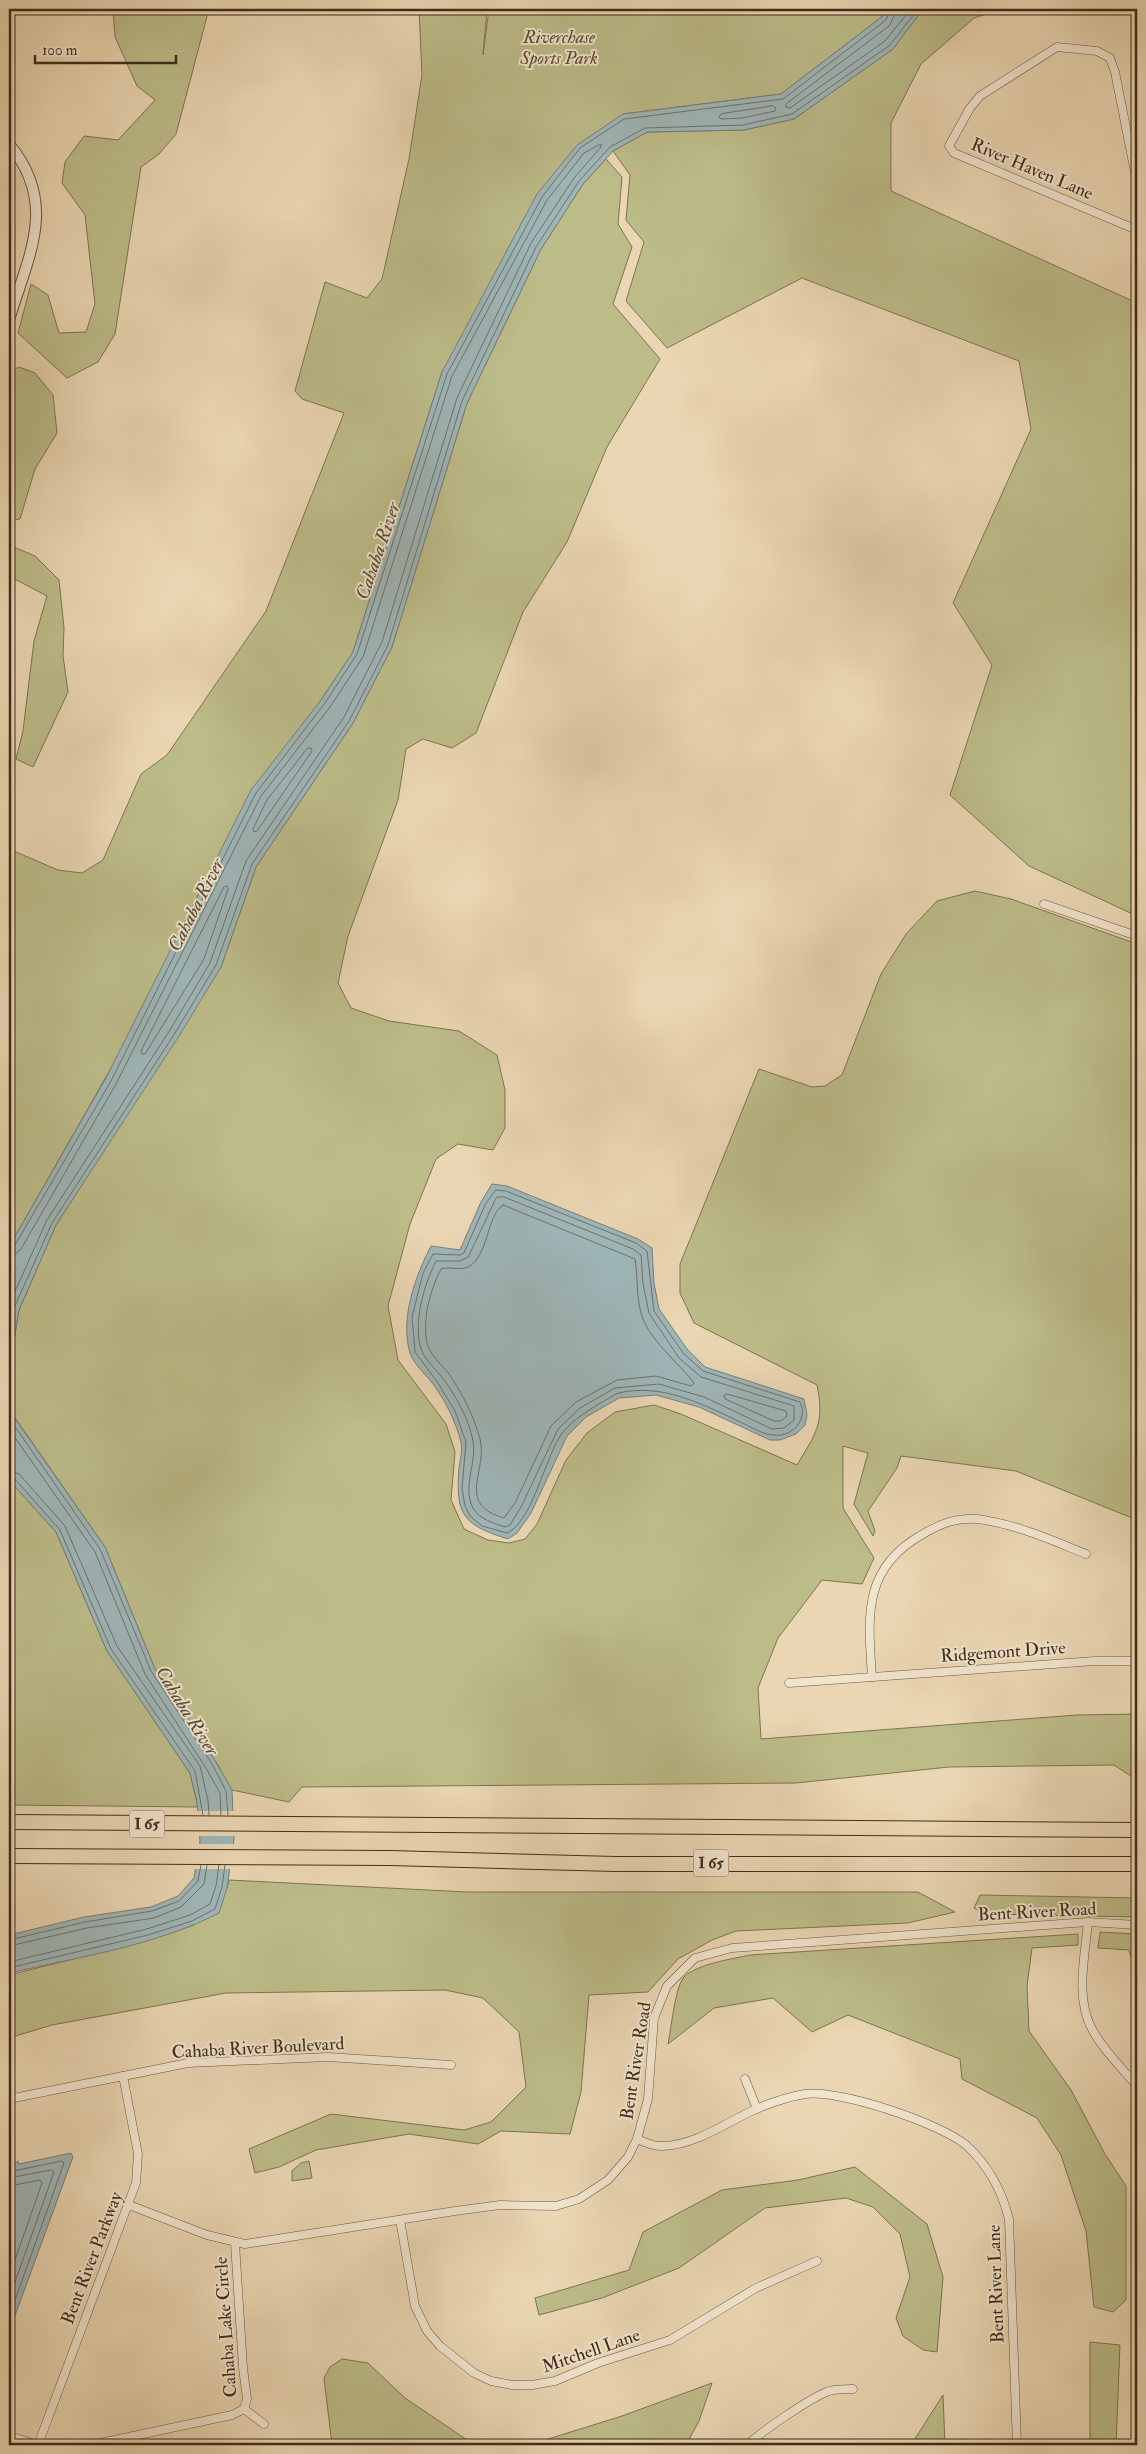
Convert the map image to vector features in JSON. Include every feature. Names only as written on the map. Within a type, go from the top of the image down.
[{"type":"highway","name":"I 65","points":[[9,1822],[1137,1830]]},
{"type":"highway","name":"I 65","points":[[9,1856],[285,1857],[616,1864],[1137,1864]]},
{"type":"street","name":"River Haven Lane","points":[[1137,183],[1115,72],[1110,58],[1097,51],[1057,47],[980,96],[970,108],[949,146],[954,152],[1137,230]]},
{"type":"street","points":[[9,144],[30,177],[35,195],[37,219],[33,246],[9,320]]},
{"type":"street","points":[[1044,904],[1137,936]]},
{"type":"street","points":[[872,1677],[869,1638],[871,1599],[883,1568],[910,1541],[945,1522],[976,1519],[1021,1528],[1086,1554]]},
{"type":"street","name":"Ridgemont Drive","points":[[789,1683],[1094,1661],[1137,1661]]},
{"type":"street","points":[[1088,1922],[1083,1982],[1086,2014],[1098,2038],[1137,2086]]},
{"type":"street","name":"Bent River Road","points":[[129,2205],[207,2235],[235,2243],[282,2240],[500,2205],[556,2206],[579,2199],[608,2180],[628,2158],[637,2139],[648,2099],[652,2032],[656,2008],[667,1986],[695,1958],[732,1948],[1088,1922],[1137,1925]]},
{"type":"street","name":"Cahaba River Boulevard","points":[[9,2100],[188,2063],[305,2057],[451,2065]]},
{"type":"street","name":"Bent River Parkway","points":[[39,2445],[136,2183],[139,2164],[123,2076]]},
{"type":"street","points":[[745,2079],[757,2109]]},
{"type":"street","name":"Bent River Lane","points":[[637,2139],[658,2146],[678,2144],[698,2138],[757,2109],[807,2094],[839,2096],[934,2127],[952,2136],[973,2152],[991,2174],[1002,2196],[1009,2219],[1017,2445]]},
{"type":"street","name":"Mitchell Lane","points":[[400,2220],[415,2306],[427,2331],[440,2346],[474,2374],[491,2381],[512,2384],[532,2385],[555,2381],[598,2363],[670,2340],[749,2292],[817,2261]]},
{"type":"street","name":"Cahaba Lake Circle","points":[[235,2243],[242,2368],[247,2399],[244,2409]]},
{"type":"street","points":[[748,2445],[764,2431],[820,2396],[832,2391],[853,2389]]},
{"type":"street","points":[[91,2445],[232,2415],[244,2409],[264,2424]]},
{"type":"street","points":[[9,2436],[39,2445]]},
{"type":"green space","points":[[113,9],[209,9],[176,134],[159,154],[141,167],[115,334],[98,362],[67,378],[18,333],[31,284],[48,295],[59,333],[86,332],[95,304],[85,215],[62,183],[65,162],[84,136],[118,140],[155,100],[137,86],[115,37]]},
{"type":"green space","name":"Riverchase Sports Park","points":[[419,9],[487,9],[483,55],[489,9],[887,9],[883,16],[781,94],[623,114],[442,372],[353,652],[321,700],[9,1247],[9,849],[58,870],[82,873],[103,860],[141,774],[167,755],[266,611],[344,413],[302,399],[295,391],[325,282],[367,298],[382,279],[409,159],[422,75]]},
{"type":"green space","points":[[923,9],[1001,9],[974,18],[921,64],[891,123],[891,191],[1137,303],[1137,746],[1132,770],[1137,774],[1137,916],[1029,866],[950,795],[992,665],[953,603],[1031,429],[1019,361],[802,278],[667,348],[626,301],[644,242],[626,220],[630,175],[613,151],[647,132],[744,130],[794,119],[893,49]]},
{"type":"green space","points":[[606,159],[622,177],[618,224],[632,247],[613,304],[660,359],[607,447],[567,542],[523,612],[476,733],[452,748],[423,739],[406,749],[398,800],[348,936],[338,983],[351,1008],[389,1021],[459,1031],[497,1055],[505,1090],[505,1128],[493,1150],[458,1144],[436,1159],[410,1224],[388,1306],[398,1360],[446,1424],[455,1452],[451,1500],[464,1529],[488,1540],[509,1543],[525,1539],[537,1524],[566,1460],[587,1433],[615,1412],[654,1405],[681,1414],[797,1465],[814,1436],[819,1419],[820,1409],[817,1385],[694,1323],[680,1293],[680,1264],[759,1069],[812,1087],[825,1086],[842,1075],[881,974],[906,934],[937,901],[975,891],[1011,899],[1137,944],[1137,1520],[1016,1471],[901,1456],[897,1468],[868,1511],[875,1531],[873,1536],[854,1504],[868,1453],[843,1446],[843,1508],[874,1558],[862,1584],[822,1580],[778,1638],[758,1688],[761,1739],[1077,1715],[1137,1714],[1137,1780],[1114,1765],[949,1767],[796,1783],[302,1787],[289,1802],[232,1790],[216,1762],[155,1669],[105,1547],[11,1412],[9,1369],[19,1310],[56,1225],[221,967],[256,867],[353,723],[392,647],[467,403],[541,249],[583,184]]},
{"type":"green space","points":[[19,367],[35,373],[53,395],[57,433],[35,469],[20,519],[9,521],[9,372]]},
{"type":"green space","points":[[9,545],[35,556],[59,580],[64,628],[63,656],[68,692],[33,767],[16,759],[23,731],[34,641],[47,596],[9,576]]},
{"type":"green space","points":[[9,1480],[56,1532],[107,1651],[190,1773],[198,1807],[9,1805]]},
{"type":"green space","points":[[229,1880],[467,1892],[918,1892],[955,1912],[908,1923],[736,1931],[712,1940],[678,1959],[648,1992],[589,1995],[581,2092],[570,2134],[501,2131],[478,2144],[409,2134],[316,2150],[279,2167],[255,2173],[249,2149],[331,2114],[464,2130],[491,2122],[526,2087],[519,2032],[483,1998],[445,1990],[226,1993],[52,2025],[9,2038],[9,1975],[149,1940],[194,1925],[227,1888]]},
{"type":"green space","points":[[980,1895],[1137,1898],[1137,1917],[986,1914],[974,1908]]},
{"type":"green space","points":[[1100,1932],[1137,1934],[1137,1978],[1129,1950],[1098,1948]]},
{"type":"green space","points":[[1078,1934],[1078,1945],[1032,1948],[1027,1986],[1029,2031],[1071,2090],[1105,2154],[1126,2186],[1126,2300],[1113,2312],[1094,2307],[1086,2231],[1061,2155],[1037,2118],[962,2079],[960,2059],[848,2015],[812,2032],[773,1998],[714,2008],[668,2044],[681,1982],[690,1972],[715,1963],[750,1955]]},
{"type":"green space","points":[[309,2161],[312,2178],[292,2181],[292,2171],[301,2163]]},
{"type":"green space","points":[[855,2167],[927,2224],[943,2277],[937,2352],[923,2350],[903,2336],[896,2318],[910,2277],[900,2234],[873,2207],[846,2198],[765,2208],[679,2268],[602,2298],[539,2315],[535,2298],[629,2270],[643,2232],[722,2190],[798,2180]]},
{"type":"green space","points":[[1090,2342],[1120,2345],[1116,2445],[1090,2445]]},
{"type":"green space","points":[[342,2359],[368,2363],[405,2398],[470,2442],[529,2445],[332,2445],[324,2378],[330,2367]]},
{"type":"green space","points":[[712,2383],[699,2421],[686,2445],[529,2445],[622,2416]]},
{"type":"green space","points":[[943,2395],[945,2445],[911,2445]]},
{"type":"water","name":"Cahaba River","points":[[887,9],[923,9],[893,49],[794,119],[744,130],[647,132],[613,151],[583,184],[541,249],[467,403],[392,647],[353,723],[256,867],[221,967],[179,1036],[56,1225],[19,1310],[9,1369],[9,1247],[106,1078],[251,790],[321,700],[353,652],[442,372],[537,194],[577,145],[623,114],[781,94],[883,16]]},
{"type":"water","points":[[492,1184],[507,1186],[638,1239],[652,1248],[654,1283],[659,1309],[687,1349],[705,1367],[804,1399],[807,1415],[805,1425],[796,1434],[780,1440],[770,1440],[699,1407],[656,1395],[619,1398],[586,1417],[567,1436],[531,1513],[517,1533],[508,1539],[481,1529],[472,1523],[461,1508],[459,1497],[458,1484],[462,1448],[459,1434],[442,1397],[410,1353],[407,1340],[407,1326],[408,1312],[415,1284],[431,1246],[460,1250],[481,1202]]},
{"type":"water","points":[[9,1382],[11,1413],[105,1547],[155,1669],[216,1762],[232,1790],[234,1839],[227,1888],[219,1913],[169,1934],[142,1942],[89,1956],[9,1973],[9,1935],[84,1917],[151,1907],[178,1896],[194,1878],[200,1841],[197,1802],[190,1773],[107,1651],[56,1532],[9,1480]]},
{"type":"water","points":[[71,2153],[73,2157],[9,2332],[9,2168],[18,2161],[19,2164]]},
{"type":"pier","points":[[195,1811],[235,1811],[236,1836],[197,1836]]},
{"type":"pier","points":[[197,1844],[236,1844],[232,1869],[193,1869]]}]
